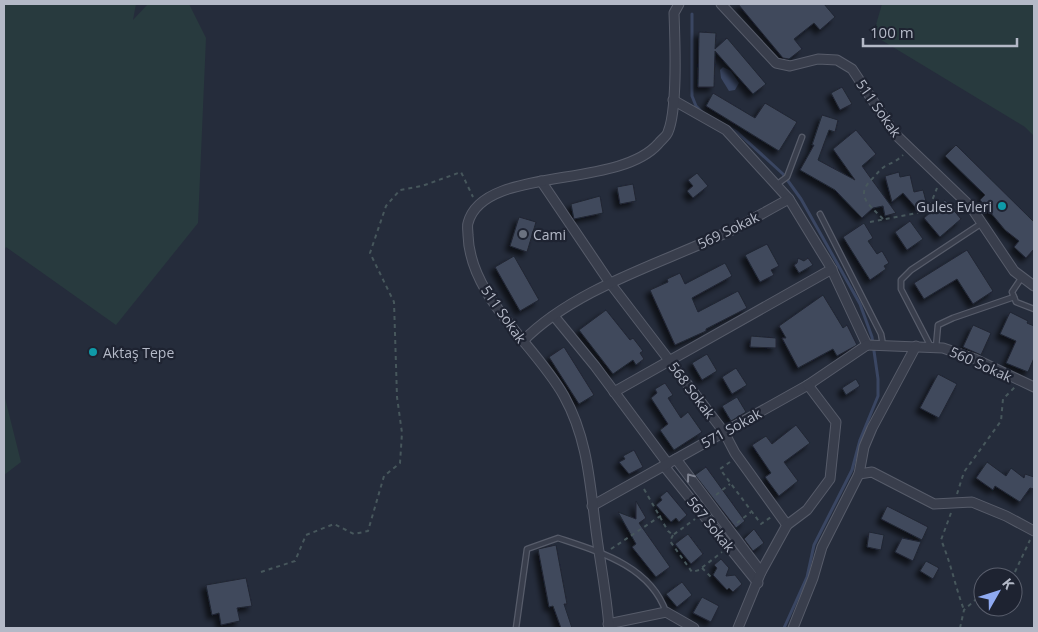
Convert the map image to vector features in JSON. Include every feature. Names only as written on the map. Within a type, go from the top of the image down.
[{"type":"street","name":"511 Sokak","points":[[608,626],[592,506],[590,469],[579,426],[563,394],[484,287],[468,250],[468,223],[483,199],[514,186],[587,174],[625,164],[652,151],[668,132],[673,100],[674,13],[679,4]]},
{"type":"street","name":"511 Sokak","points":[[720,4],[762,51],[776,63],[790,66],[818,59],[837,60],[852,69],[895,134],[971,207],[1014,271],[1034,286]]},
{"type":"street","points":[[673,100],[726,130],[782,181],[789,199],[832,269],[874,345]]},
{"type":"street","name":"568 Sokak","points":[[541,182],[610,283],[724,432],[737,456],[787,525]]},
{"type":"street","name":"569 Sokak","points":[[523,342],[539,325],[610,283],[738,227],[789,199]]},
{"type":"street","points":[[614,392],[832,269]]},
{"type":"street","name":"567 Sokak","points":[[554,316],[614,392],[666,465],[758,583]]},
{"type":"street","name":"560 Sokak","points":[[874,345],[934,347],[975,359],[1020,382],[1034,386]]},
{"type":"street","name":"571 Sokak","points":[[592,506],[874,345]]},
{"type":"street","points":[[795,627],[822,547],[859,474],[864,447],[872,428],[916,346]]},
{"type":"street","points":[[738,628],[762,572],[787,525],[807,510],[830,479],[836,422],[808,384]]},
{"type":"street","name":"567 Sokak","points":[[676,459],[762,572]]},
{"type":"street","points":[[859,474],[872,472],[934,504],[972,502],[1006,516],[1034,531]]},
{"type":"street","points":[[608,626],[666,612],[694,628]]},
{"type":"lane","points":[[782,181],[802,137]]},
{"type":"lane","points":[[820,214],[881,334],[874,345]]},
{"type":"lane","points":[[934,347],[901,289],[901,280],[911,270],[982,223]]},
{"type":"lane","points":[[1022,277],[1012,292],[1016,302],[1034,309]]},
{"type":"lane","points":[[934,347],[938,326],[953,318],[1014,297]]},
{"type":"lane","points":[[516,628],[527,549],[558,538],[598,551],[621,561],[641,576],[660,596],[666,612]]},
{"type":"path","points":[[883,219],[866,201],[862,192],[864,187],[886,166],[895,162],[910,148]]},
{"type":"path","points":[[261,572],[295,561],[306,535],[334,524],[354,534],[368,531],[384,476],[400,463],[402,434],[397,397],[394,302],[370,253],[386,206],[400,190],[422,186],[461,172],[478,207]]},
{"type":"path","points":[[870,222],[928,212],[941,177]]},
{"type":"path","points":[[960,628],[964,610],[956,588],[952,567],[941,540],[964,472],[1001,420],[1002,399],[1020,382]]},
{"type":"path","points":[[737,456],[720,469],[761,524],[777,512]]},
{"type":"path","points":[[639,480],[673,535]]},
{"type":"path","points":[[708,501],[730,483]]},
{"type":"path","points":[[729,529],[752,511]]},
{"type":"path","points":[[609,556],[612,546],[661,516]]},
{"type":"path","points":[[699,517],[673,535],[670,541],[692,572],[702,568],[725,549]]},
{"type":"path","points":[[1017,567],[1034,531]]},
{"type":"path","points":[[702,568],[713,579]]},
{"type":"path","points":[[964,610],[973,602]]},
{"type":"shaded area","points":[[4,4],[136,4],[133,20],[148,4],[189,4],[206,38],[198,223],[116,325],[6,247],[4,251]]},
{"type":"shaded area","points":[[882,4],[1034,4],[1034,136],[1025,127],[873,35]]},
{"type":"shaded area","points":[[4,394],[21,462],[4,475]]},
{"type":"water","points":[[723,67],[731,71],[739,83],[735,90],[729,91],[721,78],[720,70]]},
{"type":"building","points":[[738,4],[824,4],[835,17],[820,30],[814,23],[794,39],[802,49],[789,59],[783,58]]},
{"type":"building","points":[[699,32],[716,33],[715,49],[727,38],[766,84],[753,94],[715,51],[714,87],[698,87]]},
{"type":"building","points":[[842,87],[852,104],[840,110],[831,93]]},
{"type":"building","points":[[713,93],[755,118],[765,103],[797,122],[779,151],[706,106]]},
{"type":"building","points":[[822,115],[838,120],[835,132],[829,130],[818,160],[855,180],[833,149],[856,130],[876,154],[862,166],[896,213],[885,216],[883,206],[873,208],[862,218],[835,190],[800,170],[814,145],[812,145]]},
{"type":"building","points":[[956,145],[1034,222],[1034,249],[1026,258],[1014,247],[1019,241],[1005,230],[980,200],[985,195],[945,156]]},
{"type":"building","points":[[899,172],[900,177],[910,175],[914,192],[923,190],[927,205],[916,208],[903,193],[892,202],[885,176]]},
{"type":"building","points":[[697,173],[708,186],[693,198],[687,191],[693,186],[688,180]]},
{"type":"building","points":[[633,184],[636,201],[620,204],[617,187]]},
{"type":"building","points":[[600,196],[603,213],[574,219],[571,204]]},
{"type":"building","points":[[945,200],[961,219],[940,237],[924,218]]},
{"type":"building","name":"Cami","points":[[519,217],[536,222],[527,252],[510,246]]},
{"type":"building","points":[[910,221],[923,239],[907,250],[895,232]]},
{"type":"building","points":[[864,223],[873,238],[868,241],[877,254],[882,251],[889,263],[884,266],[886,269],[870,280],[843,237]]},
{"type":"building","points":[[767,244],[779,266],[771,270],[774,275],[760,282],[745,255]]},
{"type":"building","points":[[967,250],[993,291],[973,304],[957,279],[924,299],[914,283]]},
{"type":"building","points":[[514,256],[539,300],[520,311],[495,267]]},
{"type":"building","points":[[798,258],[804,261],[808,258],[813,265],[799,273],[794,265],[797,263]]},
{"type":"building","points":[[725,263],[732,276],[692,298],[698,312],[738,291],[747,308],[706,329],[706,331],[675,345],[650,290],[668,282],[667,279],[680,273],[685,284]]},
{"type":"building","points":[[823,295],[843,328],[847,325],[857,345],[837,356],[833,349],[798,368],[782,338],[786,338],[779,326]]},
{"type":"building","points":[[606,310],[630,340],[633,338],[643,351],[640,353],[644,359],[636,365],[633,360],[613,374],[579,330]]},
{"type":"building","points":[[1010,312],[1034,326],[1034,358],[1028,372],[1006,363],[1016,341],[1000,334]]},
{"type":"building","points":[[973,325],[991,333],[981,355],[963,347]]},
{"type":"building","points":[[751,336],[776,338],[776,348],[750,347]]},
{"type":"building","points":[[564,347],[594,395],[579,404],[549,357]]},
{"type":"building","points":[[707,354],[717,371],[702,380],[692,363]]},
{"type":"building","points":[[736,368],[747,385],[732,394],[722,377]]},
{"type":"building","points":[[938,374],[957,384],[939,418],[920,408]]},
{"type":"building","points":[[856,379],[860,386],[846,395],[842,388]]},
{"type":"building","points":[[665,383],[673,395],[668,398],[681,418],[688,412],[702,432],[674,450],[660,430],[668,424],[651,398],[657,393],[655,389]]},
{"type":"building","points":[[737,397],[746,412],[731,421],[722,406]]},
{"type":"building","points":[[796,425],[810,443],[784,462],[798,481],[779,496],[765,477],[771,473],[752,445],[766,436],[772,444]]},
{"type":"building","points":[[634,450],[643,467],[629,474],[619,462],[625,459],[623,456]]},
{"type":"building","points":[[987,462],[1006,476],[1011,468],[1024,478],[1025,474],[1034,477],[1034,489],[1030,488],[1020,502],[995,486],[993,490],[976,478]]},
{"type":"building","points":[[706,467],[745,521],[736,528],[695,475]]},
{"type":"building","points":[[667,491],[687,515],[679,522],[676,518],[671,522],[656,505],[662,500],[660,497]]},
{"type":"building","points":[[636,501],[646,518],[639,523],[670,567],[656,577],[632,547],[636,544],[618,512],[636,519]]},
{"type":"building","points":[[887,506],[928,527],[922,540],[881,519]]},
{"type":"building","points":[[754,529],[764,543],[753,551],[744,539]]},
{"type":"building","points":[[869,532],[884,535],[881,550],[867,547]]},
{"type":"building","points":[[688,534],[703,554],[691,564],[675,544]]},
{"type":"building","points":[[902,538],[921,542],[913,561],[895,552]]},
{"type":"building","points":[[556,545],[567,604],[564,604],[572,628],[561,628],[553,606],[549,607],[538,549]]},
{"type":"building","points":[[721,559],[729,568],[726,576],[735,575],[742,584],[733,592],[729,588],[727,590],[713,575],[717,568],[714,565]]},
{"type":"building","points":[[926,561],[939,568],[933,579],[920,571]]},
{"type":"building","points":[[246,578],[252,606],[237,608],[240,621],[221,625],[219,613],[212,615],[206,585]]},
{"type":"building","points":[[682,582],[692,595],[677,607],[666,594]]},
{"type":"building","points":[[702,597],[719,606],[711,622],[693,613]]},
{"type":"waterway","points":[[692,14],[692,96],[696,106],[702,112]]},
{"type":"waterway","points":[[727,126],[737,132],[783,174],[801,199],[860,304],[872,337],[878,379],[878,396],[860,440],[852,470],[814,545],[807,577],[784,628]]},
{"type":"place","name":"Gules Evleri","points":[[1002,206]]},
{"type":"place","name":"Cami","points":[[523,234]]},
{"type":"place","name":"Aktaş Tepe","points":[[93,352]]}]
